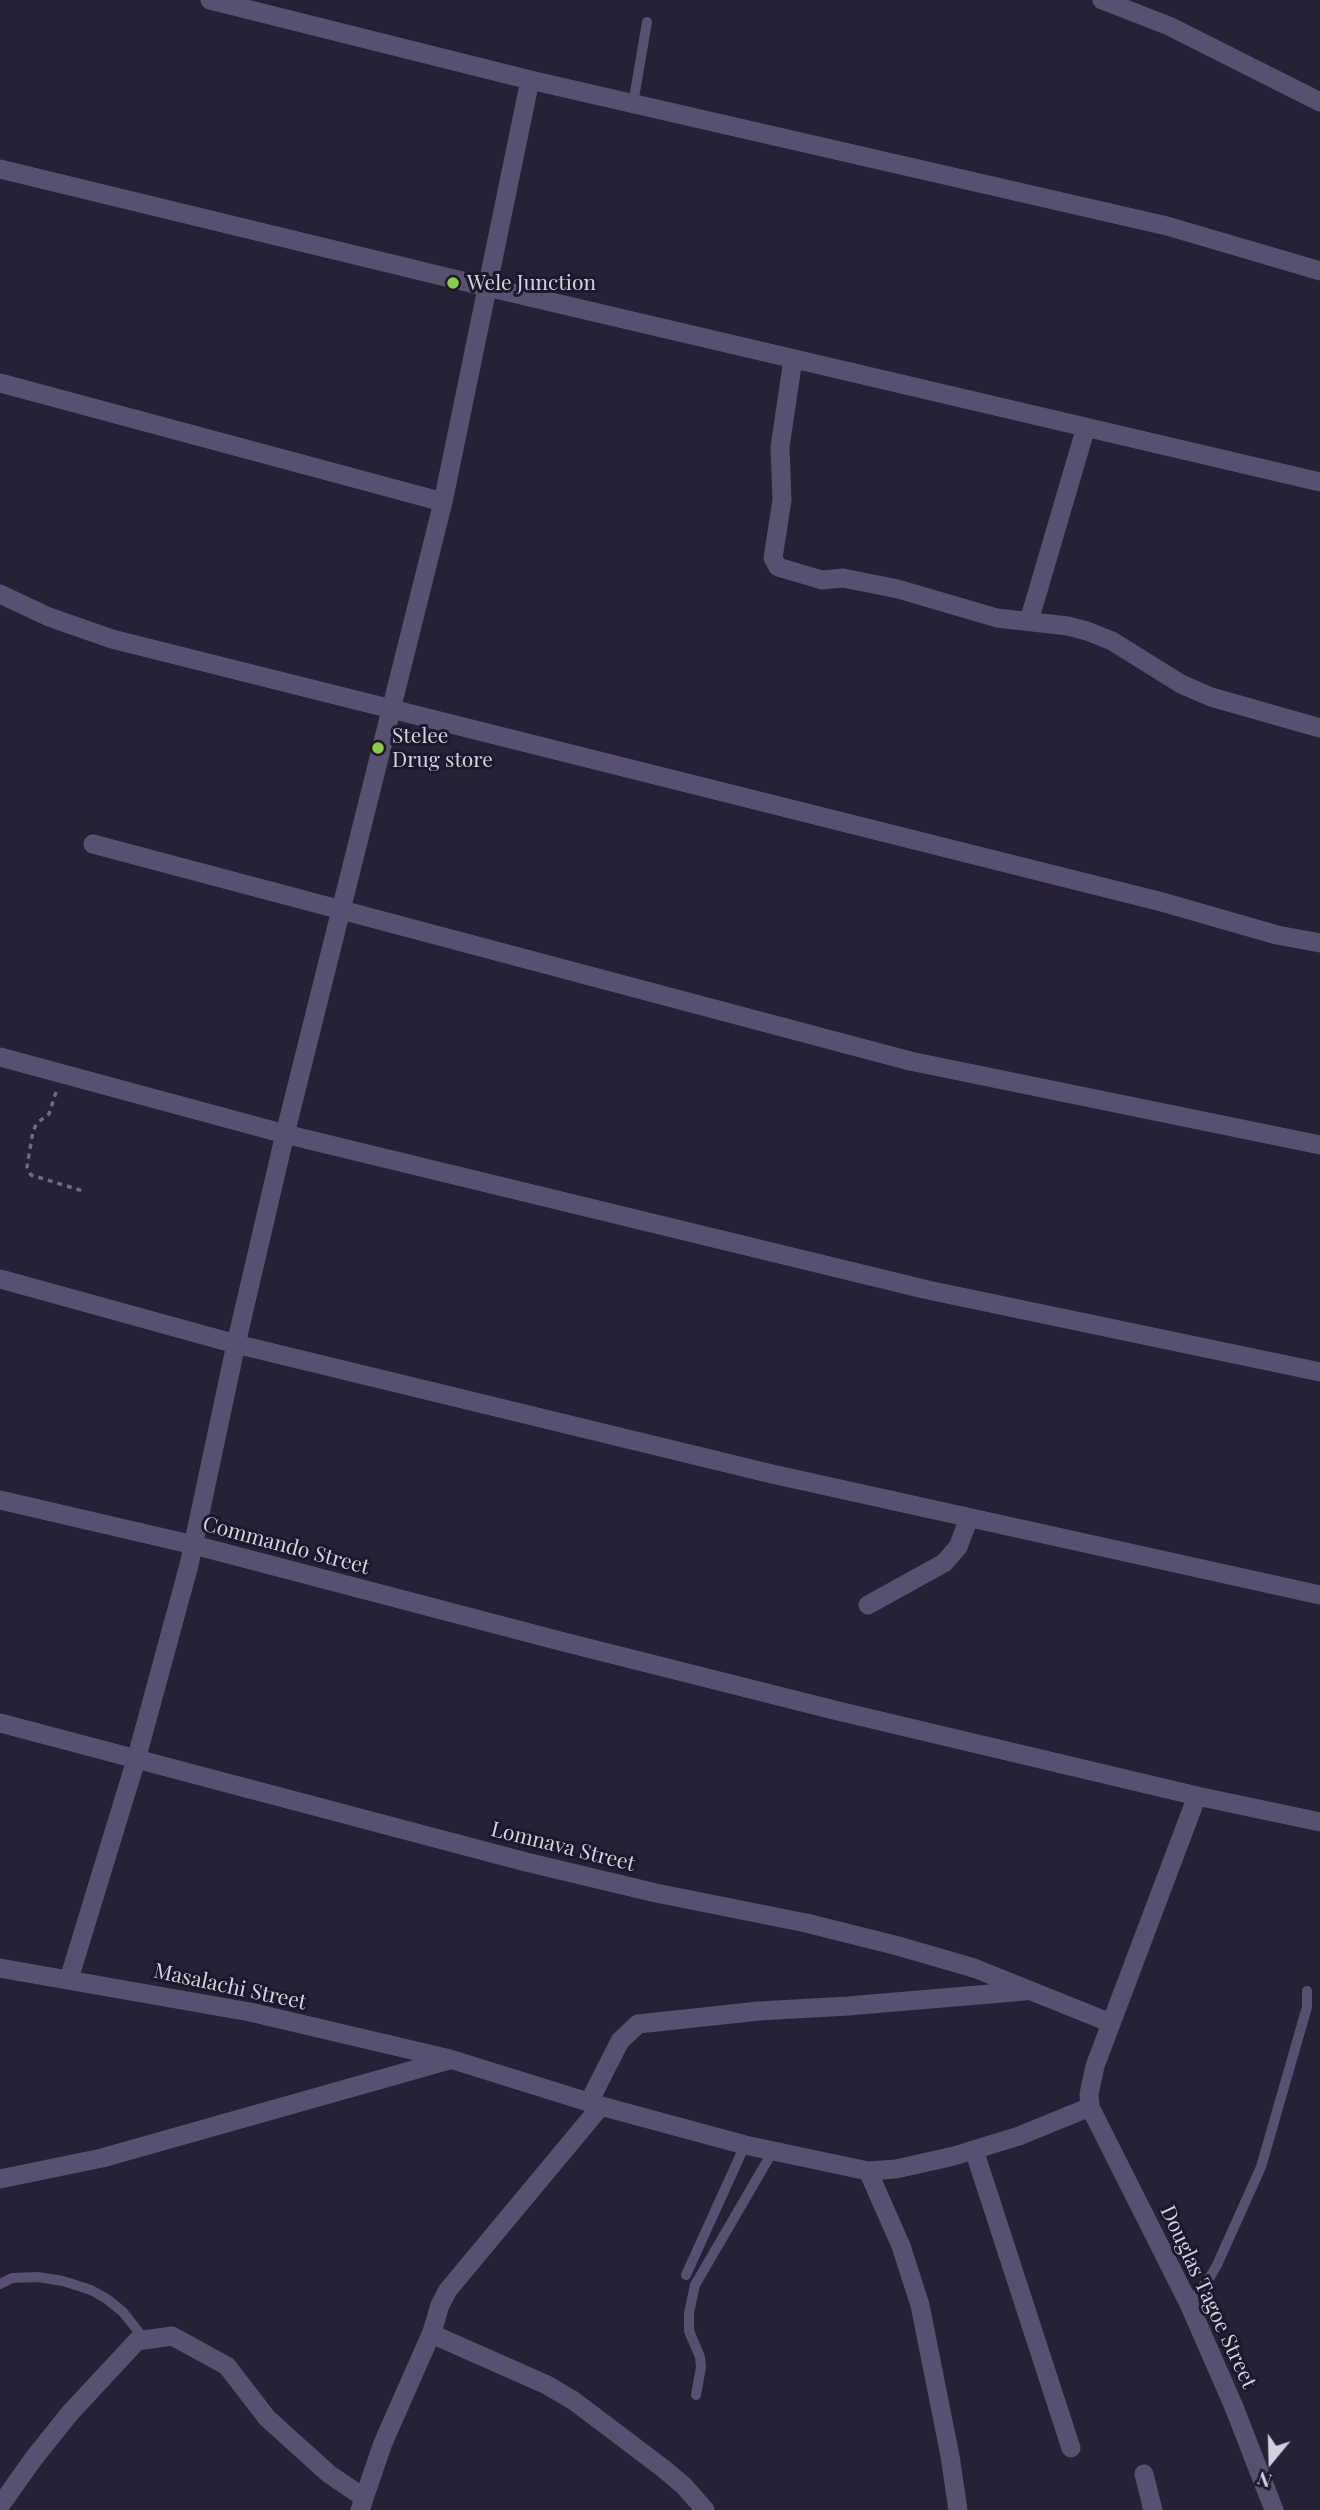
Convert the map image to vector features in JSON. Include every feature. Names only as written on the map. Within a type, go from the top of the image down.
[{"type":"street","points":[[210,0],[633,104],[1154,223],[1320,271]]},
{"type":"street","points":[[1102,0],[1169,26],[1320,102]]},
{"type":"street","points":[[69,1979],[136,1760],[194,1545],[236,1344],[285,1134],[443,502],[530,79]]},
{"type":"street","points":[[0,169],[488,287],[1320,482]]},
{"type":"street","points":[[793,359],[780,447],[782,500],[774,563],[822,580],[843,578],[887,587],[987,616],[1068,626],[1087,631],[1112,641],[1181,684],[1211,697],[1320,728]]},
{"type":"street","points":[[0,383],[443,502]]},
{"type":"street","points":[[1029,621],[1086,427]]},
{"type":"street","points":[[0,594],[49,617],[112,639],[1162,902],[1277,935],[1320,943]]},
{"type":"street","points":[[93,844],[910,1061],[1320,1145]]},
{"type":"street","points":[[0,1057],[285,1134],[928,1290],[1320,1373]]},
{"type":"street","points":[[0,1279],[236,1344],[772,1474],[1320,1595]]},
{"type":"street","name":"Commando Street","points":[[0,1500],[194,1545],[834,1710],[1197,1796],[1320,1822]]},
{"type":"street","points":[[869,1605],[944,1563],[958,1547],[969,1518]]},
{"type":"street","name":"Lomnava Street","points":[[0,1723],[526,1862],[670,1896],[806,1923],[898,1946],[974,1968],[1111,2023]]},
{"type":"street","points":[[1090,2107],[1095,2066],[1197,1796]]},
{"type":"street","name":"Masalachi Street","points":[[0,1968],[250,2012],[450,2059],[595,2104],[745,2145],[868,2171],[896,2169],[974,2150],[1019,2136],[1090,2107]]},
{"type":"street","points":[[0,2506],[70,2413],[137,2341],[172,2336],[227,2366],[267,2418],[361,2503],[383,2443],[432,2332],[440,2305],[456,2278],[595,2104],[620,2041],[638,2024],[759,2011],[1030,1991]]},
{"type":"street","points":[[0,2179],[102,2158],[450,2059]]},
{"type":"street","name":"Douglas Tagoe Street","points":[[1090,2107],[1189,2304],[1234,2407],[1273,2510]]},
{"type":"street","points":[[974,2150],[1071,2448]]},
{"type":"street","points":[[868,2171],[901,2246],[920,2305],[958,2510]]},
{"type":"street","points":[[432,2332],[547,2385],[574,2401],[664,2469],[684,2486],[705,2510]]},
{"type":"street","points":[[1144,2474],[1153,2510]]},
{"type":"lane","points":[[633,104],[647,22]]},
{"type":"lane","points":[[1189,2304],[1217,2265],[1261,2167],[1307,2007],[1307,1991]]},
{"type":"lane","points":[[686,2275],[745,2145]]},
{"type":"lane","points":[[696,2395],[701,2376],[700,2357],[689,2331],[689,2313],[695,2285],[773,2151]]},
{"type":"lane","points":[[0,2284],[12,2278],[38,2277],[91,2290],[124,2312],[145,2340]]},
{"type":"path","points":[[62,1073],[49,1114],[37,1123],[33,1131],[27,1167],[31,1175],[83,1191]]},
{"type":"place","name":"Wele Junction","points":[[453,283]]},
{"type":"place","name":"Stelee Drug store","points":[[378,748]]}]
